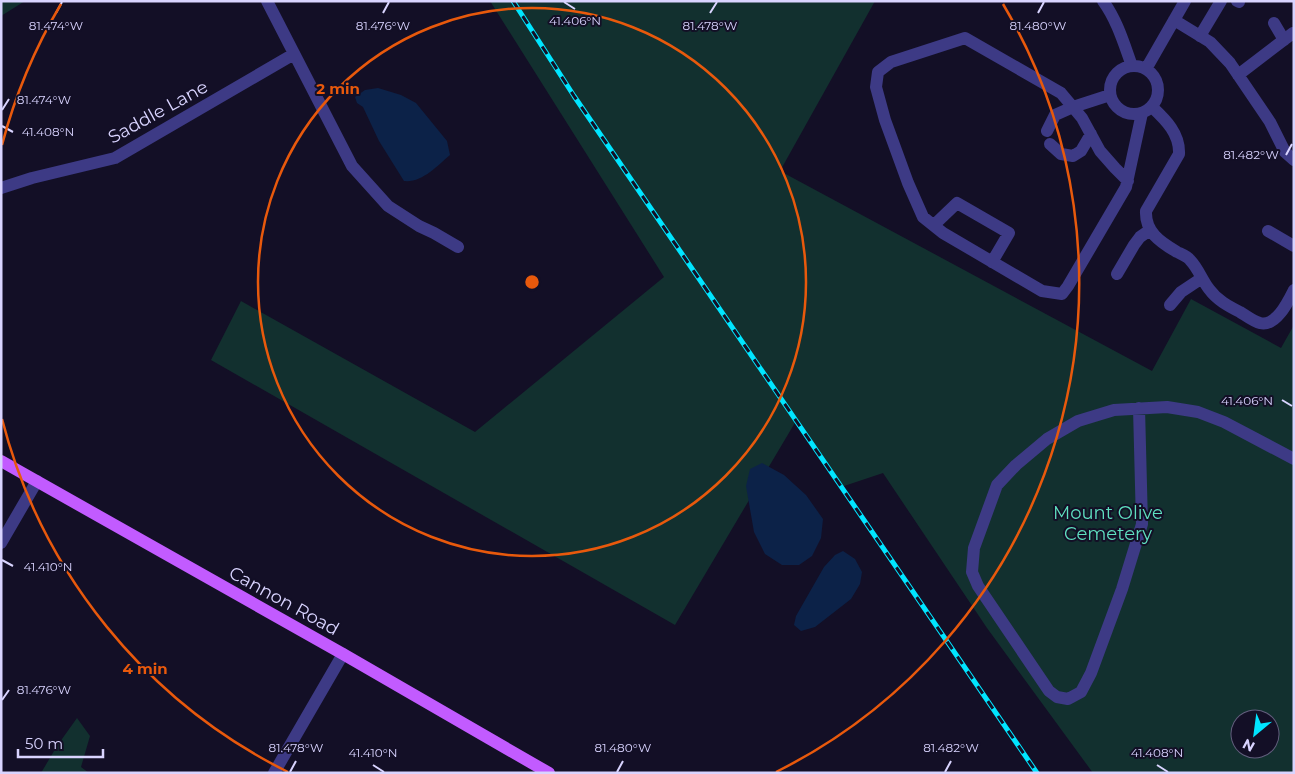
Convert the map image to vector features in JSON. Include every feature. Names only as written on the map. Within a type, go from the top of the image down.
[{"type":"main road","name":"Cannon Road","points":[[1,461],[549,773]]},
{"type":"street","points":[[267,1],[352,166],[388,206],[418,226],[458,247]]},
{"type":"street","points":[[1103,1],[1110,11],[1132,66]]},
{"type":"street","points":[[1146,69],[1185,1]]},
{"type":"street","points":[[1200,36],[1222,1]]},
{"type":"street","points":[[1174,20],[1210,42],[1230,63],[1270,122],[1285,152],[1294,160]]},
{"type":"street","points":[[1238,75],[1289,37],[1274,23]]},
{"type":"street","points":[[1128,181],[1100,151],[1082,118],[1061,93],[965,38],[891,62],[878,72],[876,87],[885,120],[904,174],[923,217],[943,233],[1042,291],[1062,294],[1126,187],[1128,181],[1147,110]]},
{"type":"street","name":"Saddle Lane","points":[[1,188],[32,178],[115,158],[294,54]]},
{"type":"street","points":[[1140,66],[1146,69],[1156,80],[1158,94],[1156,101],[1147,110],[1135,115],[1128,114],[1116,107],[1112,101],[1109,88],[1111,81],[1119,70],[1126,67],[1140,66]]},
{"type":"street","points":[[1047,131],[1055,115],[1072,106],[1110,94]]},
{"type":"street","points":[[1147,110],[1164,118],[1173,130],[1179,145],[1179,154],[1146,211],[1146,220],[1150,230],[1169,247],[1190,259],[1210,291],[1224,303],[1260,324],[1276,318],[1283,310],[1294,290]]},
{"type":"street","points":[[1050,144],[1061,154],[1073,156],[1081,151],[1091,134]]},
{"type":"street","points":[[934,225],[957,202],[1010,233],[992,262]]},
{"type":"street","points":[[1117,274],[1140,237],[1150,230]]},
{"type":"street","points":[[1268,231],[1294,246]]},
{"type":"street","points":[[1170,305],[1181,292],[1202,278]]},
{"type":"street","points":[[1139,408],[1142,524],[1122,589],[1092,673],[1081,692],[1068,699],[1057,697],[1049,691],[978,586],[972,572],[974,548],[997,485],[1016,465],[1047,439],[1078,420],[1114,410],[1139,408],[1167,407],[1198,412],[1224,422],[1294,459]]},
{"type":"street","points":[[1,543],[37,481]]},
{"type":"street","points":[[274,773],[343,654]]},
{"type":"green space","points":[[1,1],[25,1],[1,16]]},
{"type":"green space","name":"Mount Olive Cemetery","points":[[490,1],[875,1],[780,171],[1152,371],[1191,299],[1281,348],[1294,325],[1294,773],[1093,773],[987,628],[883,473],[841,487],[796,421],[675,625],[211,360],[241,301],[475,432],[664,277]]},
{"type":"green space","points":[[77,718],[90,736],[81,767],[89,773],[41,773],[57,746]]},
{"type":"water","points":[[378,88],[401,95],[416,103],[447,141],[450,155],[423,177],[404,181],[379,141],[363,107],[357,103],[355,97],[365,90]]},
{"type":"water","points":[[762,463],[784,475],[806,495],[823,519],[821,538],[812,556],[799,565],[782,565],[765,554],[754,532],[746,486],[750,469]]},
{"type":"water","points":[[843,551],[855,559],[862,572],[860,584],[851,599],[815,627],[801,631],[794,625],[796,616],[824,567],[835,555]]},
{"type":"railway","points":[[513,1],[574,96],[1037,773]]}]
